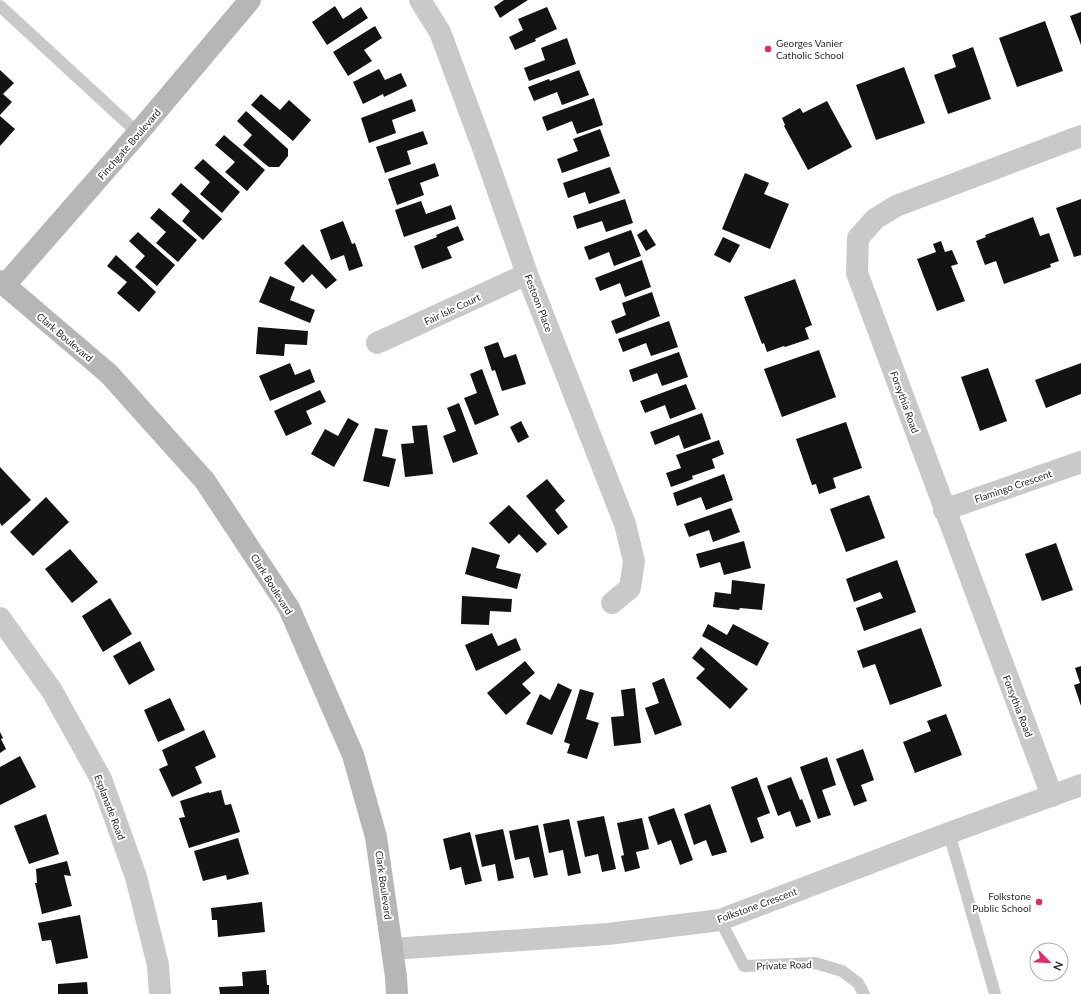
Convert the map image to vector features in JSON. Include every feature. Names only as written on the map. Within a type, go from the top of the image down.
[{"type":"street","name":"Finchgate Boulevard","points":[[2,283],[138,133],[250,0]]},
{"type":"street","name":"Festoon Place","points":[[420,0],[440,32],[483,148],[527,274],[625,524],[634,560],[630,588],[612,603]]},
{"type":"street","name":"Forsythia Road","points":[[1052,796],[944,510],[857,273],[858,238],[875,219],[896,206],[1081,136]]},
{"type":"street","name":"Fair Isle Court","points":[[377,343],[527,274]]},
{"type":"street","name":"Clark Boulevard","points":[[2,283],[109,374],[205,481],[289,608],[353,755],[376,837],[397,994]]},
{"type":"street","name":"Flamingo Crescent","points":[[944,510],[1081,462]]},
{"type":"street","name":"Esplanade Road","points":[[0,618],[52,691],[101,779],[136,877],[158,965],[160,994]]},
{"type":"street","name":"Folkstone Crescent","points":[[392,949],[608,934],[720,920],[949,833],[1081,785]]},
{"type":"lane","points":[[0,6],[138,133]]},
{"type":"lane","points":[[949,833],[995,994]]},
{"type":"lane","name":"Private Road","points":[[720,920],[744,966],[815,963],[842,971],[858,984],[864,994]]},
{"type":"building","points":[[504,0],[528,0],[500,18],[494,7]]},
{"type":"building","points":[[335,6],[343,19],[361,7],[368,18],[327,45],[312,22]]},
{"type":"building","points":[[547,7],[557,29],[535,39],[536,41],[515,50],[509,37],[523,30],[518,19]]},
{"type":"building","points":[[1081,12],[1081,45],[1070,16]]},
{"type":"building","points":[[1045,21],[1063,71],[1017,87],[999,38]]},
{"type":"building","points":[[375,26],[382,38],[364,50],[372,61],[348,76],[333,52]]},
{"type":"building","points":[[567,38],[576,64],[529,81],[524,68],[545,60],[541,48]]},
{"type":"building","points":[[973,47],[991,99],[948,114],[934,75],[956,67],[952,55]]},
{"type":"building","points":[[904,67],[925,123],[876,140],[856,85]]},
{"type":"building","points":[[379,69],[385,80],[401,73],[407,86],[384,97],[383,94],[363,104],[353,82]]},
{"type":"building","points":[[0,70],[14,83],[3,94],[12,102],[0,115]]},
{"type":"building","points":[[579,70],[589,95],[562,105],[557,92],[534,101],[528,87],[549,79],[550,81]]},
{"type":"building","points":[[261,94],[280,110],[289,100],[311,120],[293,141],[251,105]]},
{"type":"building","points":[[594,98],[603,125],[577,134],[572,121],[547,131],[542,117]]},
{"type":"building","points":[[412,99],[416,111],[392,120],[396,133],[369,143],[361,118]]},
{"type":"building","points":[[827,101],[852,147],[808,170],[784,126],[785,125],[782,118],[800,108],[803,113]]},
{"type":"building","points":[[246,111],[288,149],[288,156],[279,167],[269,167],[243,145],[252,135],[237,121]]},
{"type":"building","points":[[0,116],[15,129],[0,146]]},
{"type":"building","points":[[600,129],[610,156],[562,173],[557,159],[578,151],[573,139]]},
{"type":"building","points":[[423,131],[428,144],[407,151],[411,164],[385,173],[376,147]]},
{"type":"building","points":[[224,135],[265,170],[247,191],[225,172],[235,162],[215,145]]},
{"type":"building","points":[[203,159],[240,192],[222,213],[200,194],[210,182],[194,168]]},
{"type":"building","points":[[435,163],[439,176],[420,183],[424,195],[397,205],[388,179]]},
{"type":"building","points":[[610,167],[620,193],[589,204],[585,192],[568,198],[563,183]]},
{"type":"building","points":[[745,173],[769,183],[764,194],[789,204],[770,249],[722,229]]},
{"type":"building","points":[[181,183],[222,219],[203,240],[182,221],[190,211],[171,194]]},
{"type":"building","points":[[625,199],[633,223],[606,232],[602,221],[577,229],[573,216]]},
{"type":"building","points":[[1081,199],[1081,255],[1074,257],[1056,208]]},
{"type":"building","points":[[421,201],[426,214],[451,205],[456,219],[404,237],[395,210]]},
{"type":"building","points":[[159,208],[197,240],[178,262],[156,243],[166,232],[150,218]]},
{"type":"building","points":[[1033,217],[1040,236],[1049,233],[1059,261],[1050,264],[1051,267],[1004,284],[996,261],[985,265],[976,241],[986,237],[985,235]]},
{"type":"building","points":[[343,221],[352,244],[355,243],[363,266],[349,271],[344,255],[331,260],[320,230]]},
{"type":"building","points":[[458,226],[464,240],[447,247],[452,258],[422,269],[414,246],[437,237],[436,235]]},
{"type":"building","points":[[646,229],[656,245],[646,251],[637,235]]},
{"type":"building","points":[[631,230],[641,256],[614,266],[609,252],[589,260],[584,247]]},
{"type":"building","points":[[138,232],[175,265],[157,286],[135,267],[145,256],[129,241]]},
{"type":"building","points":[[723,237],[740,245],[730,263],[714,255]]},
{"type":"building","points":[[941,241],[945,252],[952,250],[958,264],[951,266],[965,301],[937,311],[917,259],[936,252],[933,244]]},
{"type":"building","points":[[303,244],[337,280],[326,289],[312,274],[303,283],[284,263]]},
{"type":"building","points":[[116,255],[156,292],[139,312],[117,293],[127,282],[107,266]]},
{"type":"building","points":[[642,260],[651,287],[625,297],[620,283],[600,291],[595,278]]},
{"type":"building","points":[[270,276],[295,287],[290,300],[315,310],[310,323],[259,302]]},
{"type":"building","points":[[795,279],[812,325],[805,328],[809,339],[767,352],[764,343],[762,344],[744,297]]},
{"type":"building","points":[[652,292],[660,316],[616,334],[611,321],[626,315],[622,303]]},
{"type":"building","points":[[669,321],[678,347],[651,356],[646,343],[623,352],[618,339]]},
{"type":"building","points":[[258,327],[308,331],[307,345],[285,344],[284,356],[256,354]]},
{"type":"building","points":[[498,342],[504,358],[516,354],[526,384],[502,391],[495,370],[492,371],[484,347]]},
{"type":"building","points":[[819,350],[836,397],[782,417],[764,369]]},
{"type":"building","points":[[679,352],[688,377],[662,386],[657,373],[633,382],[629,370]]},
{"type":"building","points":[[290,363],[295,375],[310,369],[315,382],[270,401],[259,376]]},
{"type":"building","points":[[1081,363],[1081,394],[1046,408],[1035,380]]},
{"type":"building","points":[[988,368],[1007,421],[980,431],[961,377]]},
{"type":"building","points":[[482,369],[499,415],[475,425],[464,398],[477,393],[470,374]]},
{"type":"building","points":[[686,384],[696,409],[670,419],[665,405],[645,413],[640,401]]},
{"type":"building","points":[[320,390],[326,402],[306,411],[312,424],[286,436],[274,411]]},
{"type":"building","points":[[459,403],[478,454],[453,463],[443,436],[456,431],[447,408]]},
{"type":"building","points":[[702,413],[711,439],[684,449],[679,435],[655,445],[650,432]]},
{"type":"building","points":[[348,418],[359,424],[334,467],[311,454],[325,429],[338,436]]},
{"type":"building","points":[[521,421],[529,437],[518,443],[510,427]]},
{"type":"building","points":[[846,422],[862,468],[833,478],[836,488],[819,494],[816,484],[812,485],[796,439]]},
{"type":"building","points":[[427,425],[433,474],[405,477],[401,444],[414,443],[412,426]]},
{"type":"building","points":[[375,428],[388,430],[382,456],[396,459],[389,487],[363,481]]},
{"type":"building","points":[[719,440],[724,454],[712,459],[715,468],[692,476],[693,479],[671,487],[666,473],[681,468],[676,455]]},
{"type":"building","points":[[0,467],[31,500],[2,526],[0,523]]},
{"type":"building","points":[[724,474],[733,500],[706,510],[701,497],[677,506],[673,493]]},
{"type":"building","points":[[547,479],[565,501],[555,510],[568,527],[558,535],[526,496]]},
{"type":"building","points":[[869,495],[885,538],[846,552],[830,509]]},
{"type":"building","points":[[46,497],[69,522],[33,556],[10,532]]},
{"type":"building","points":[[509,505],[547,544],[537,553],[519,534],[509,544],[489,523]]},
{"type":"building","points":[[731,508],[740,532],[713,542],[709,530],[689,537],[684,524]]},
{"type":"building","points":[[744,541],[751,568],[724,575],[720,562],[700,568],[696,554]]},
{"type":"building","points":[[1056,543],[1073,590],[1042,601],[1025,554]]},
{"type":"building","points":[[472,547],[500,555],[496,568],[521,574],[517,589],[465,574]]},
{"type":"building","points":[[70,549],[98,582],[72,603],[45,569]]},
{"type":"building","points":[[897,560],[916,612],[864,631],[856,608],[883,598],[880,592],[854,602],[846,579]]},
{"type":"building","points":[[732,580],[765,584],[762,610],[740,608],[739,610],[713,607],[715,592],[731,594]]},
{"type":"building","points":[[462,596],[512,599],[511,612],[490,611],[489,625],[461,624]]},
{"type":"building","points":[[110,598],[132,634],[103,652],[82,616]]},
{"type":"building","points":[[708,624],[727,635],[733,624],[769,643],[757,666],[702,636]]},
{"type":"building","points":[[921,628],[942,686],[890,705],[875,664],[863,668],[857,651]]},
{"type":"building","points":[[492,633],[498,646],[516,638],[521,650],[476,671],[465,645]]},
{"type":"building","points":[[140,641],[155,670],[129,685],[113,656]]},
{"type":"building","points":[[701,647],[748,689],[730,709],[696,678],[705,669],[692,658]]},
{"type":"building","points":[[525,661],[535,673],[522,684],[531,693],[506,715],[487,693]]},
{"type":"building","points":[[1081,666],[1081,706],[1074,685],[1080,683],[1075,668]]},
{"type":"building","points":[[664,678],[682,725],[655,735],[645,708],[659,703],[652,683]]},
{"type":"building","points":[[558,683],[572,690],[552,735],[526,724],[540,694],[550,700]]},
{"type":"building","points":[[635,688],[641,743],[614,746],[611,717],[624,716],[621,690]]},
{"type":"building","points":[[580,689],[594,693],[586,719],[599,723],[587,759],[567,753],[570,744],[564,742]]},
{"type":"building","points":[[170,698],[185,730],[158,742],[144,710]]},
{"type":"building","points":[[946,714],[962,755],[915,773],[903,742],[931,731],[927,721]]},
{"type":"building","points":[[204,730],[216,757],[195,767],[202,783],[172,797],[159,769],[168,765],[162,750]]},
{"type":"building","points":[[0,732],[3,738],[1,739],[6,749],[0,753]]},
{"type":"building","points":[[863,749],[874,780],[861,785],[867,801],[854,806],[836,759]]},
{"type":"building","points":[[20,756],[36,787],[0,805],[0,767]]},
{"type":"building","points":[[827,757],[836,785],[822,790],[831,815],[818,819],[800,767]]},
{"type":"building","points":[[757,777],[770,813],[757,818],[764,838],[751,843],[731,787]]},
{"type":"building","points":[[791,777],[811,822],[796,827],[790,811],[778,816],[767,786]]},
{"type":"building","points":[[221,790],[225,805],[231,804],[240,832],[189,848],[179,818],[185,817],[180,801]]},
{"type":"building","points":[[710,804],[727,852],[712,856],[706,840],[694,845],[684,814]]},
{"type":"building","points":[[674,808],[693,860],[680,865],[671,840],[658,845],[648,817]]},
{"type":"building","points":[[46,814],[59,854],[29,864],[14,826]]},
{"type":"building","points":[[604,816],[616,869],[602,872],[598,854],[585,857],[577,821]]},
{"type":"building","points":[[642,818],[649,849],[636,852],[640,868],[625,872],[621,856],[624,855],[617,823]]},
{"type":"building","points":[[569,819],[581,873],[568,876],[563,850],[549,853],[543,824]]},
{"type":"building","points":[[538,825],[548,875],[534,878],[529,857],[515,860],[509,831]]},
{"type":"building","points":[[503,829],[514,878],[498,881],[495,864],[482,867],[475,835]]},
{"type":"building","points":[[470,832],[482,881],[465,885],[461,867],[450,870],[443,839]]},
{"type":"building","points":[[238,838],[249,874],[227,880],[226,875],[203,881],[194,851]]},
{"type":"building","points":[[67,861],[71,876],[64,875],[72,906],[42,914],[35,883],[37,883],[36,869]]},
{"type":"building","points":[[262,902],[265,932],[218,937],[217,920],[212,920],[211,908]]},
{"type":"building","points":[[80,915],[88,958],[56,964],[51,940],[42,941],[38,923]]},
{"type":"building","points":[[266,970],[269,994],[220,994],[219,987],[243,986],[242,972]]},
{"type":"building","points":[[87,982],[88,994],[58,994],[58,984]]},
{"type":"place","name":"Georges Vanier Catholic School","points":[[768,49]]},
{"type":"place","name":"Folkstone Public School","points":[[1039,902]]}]
